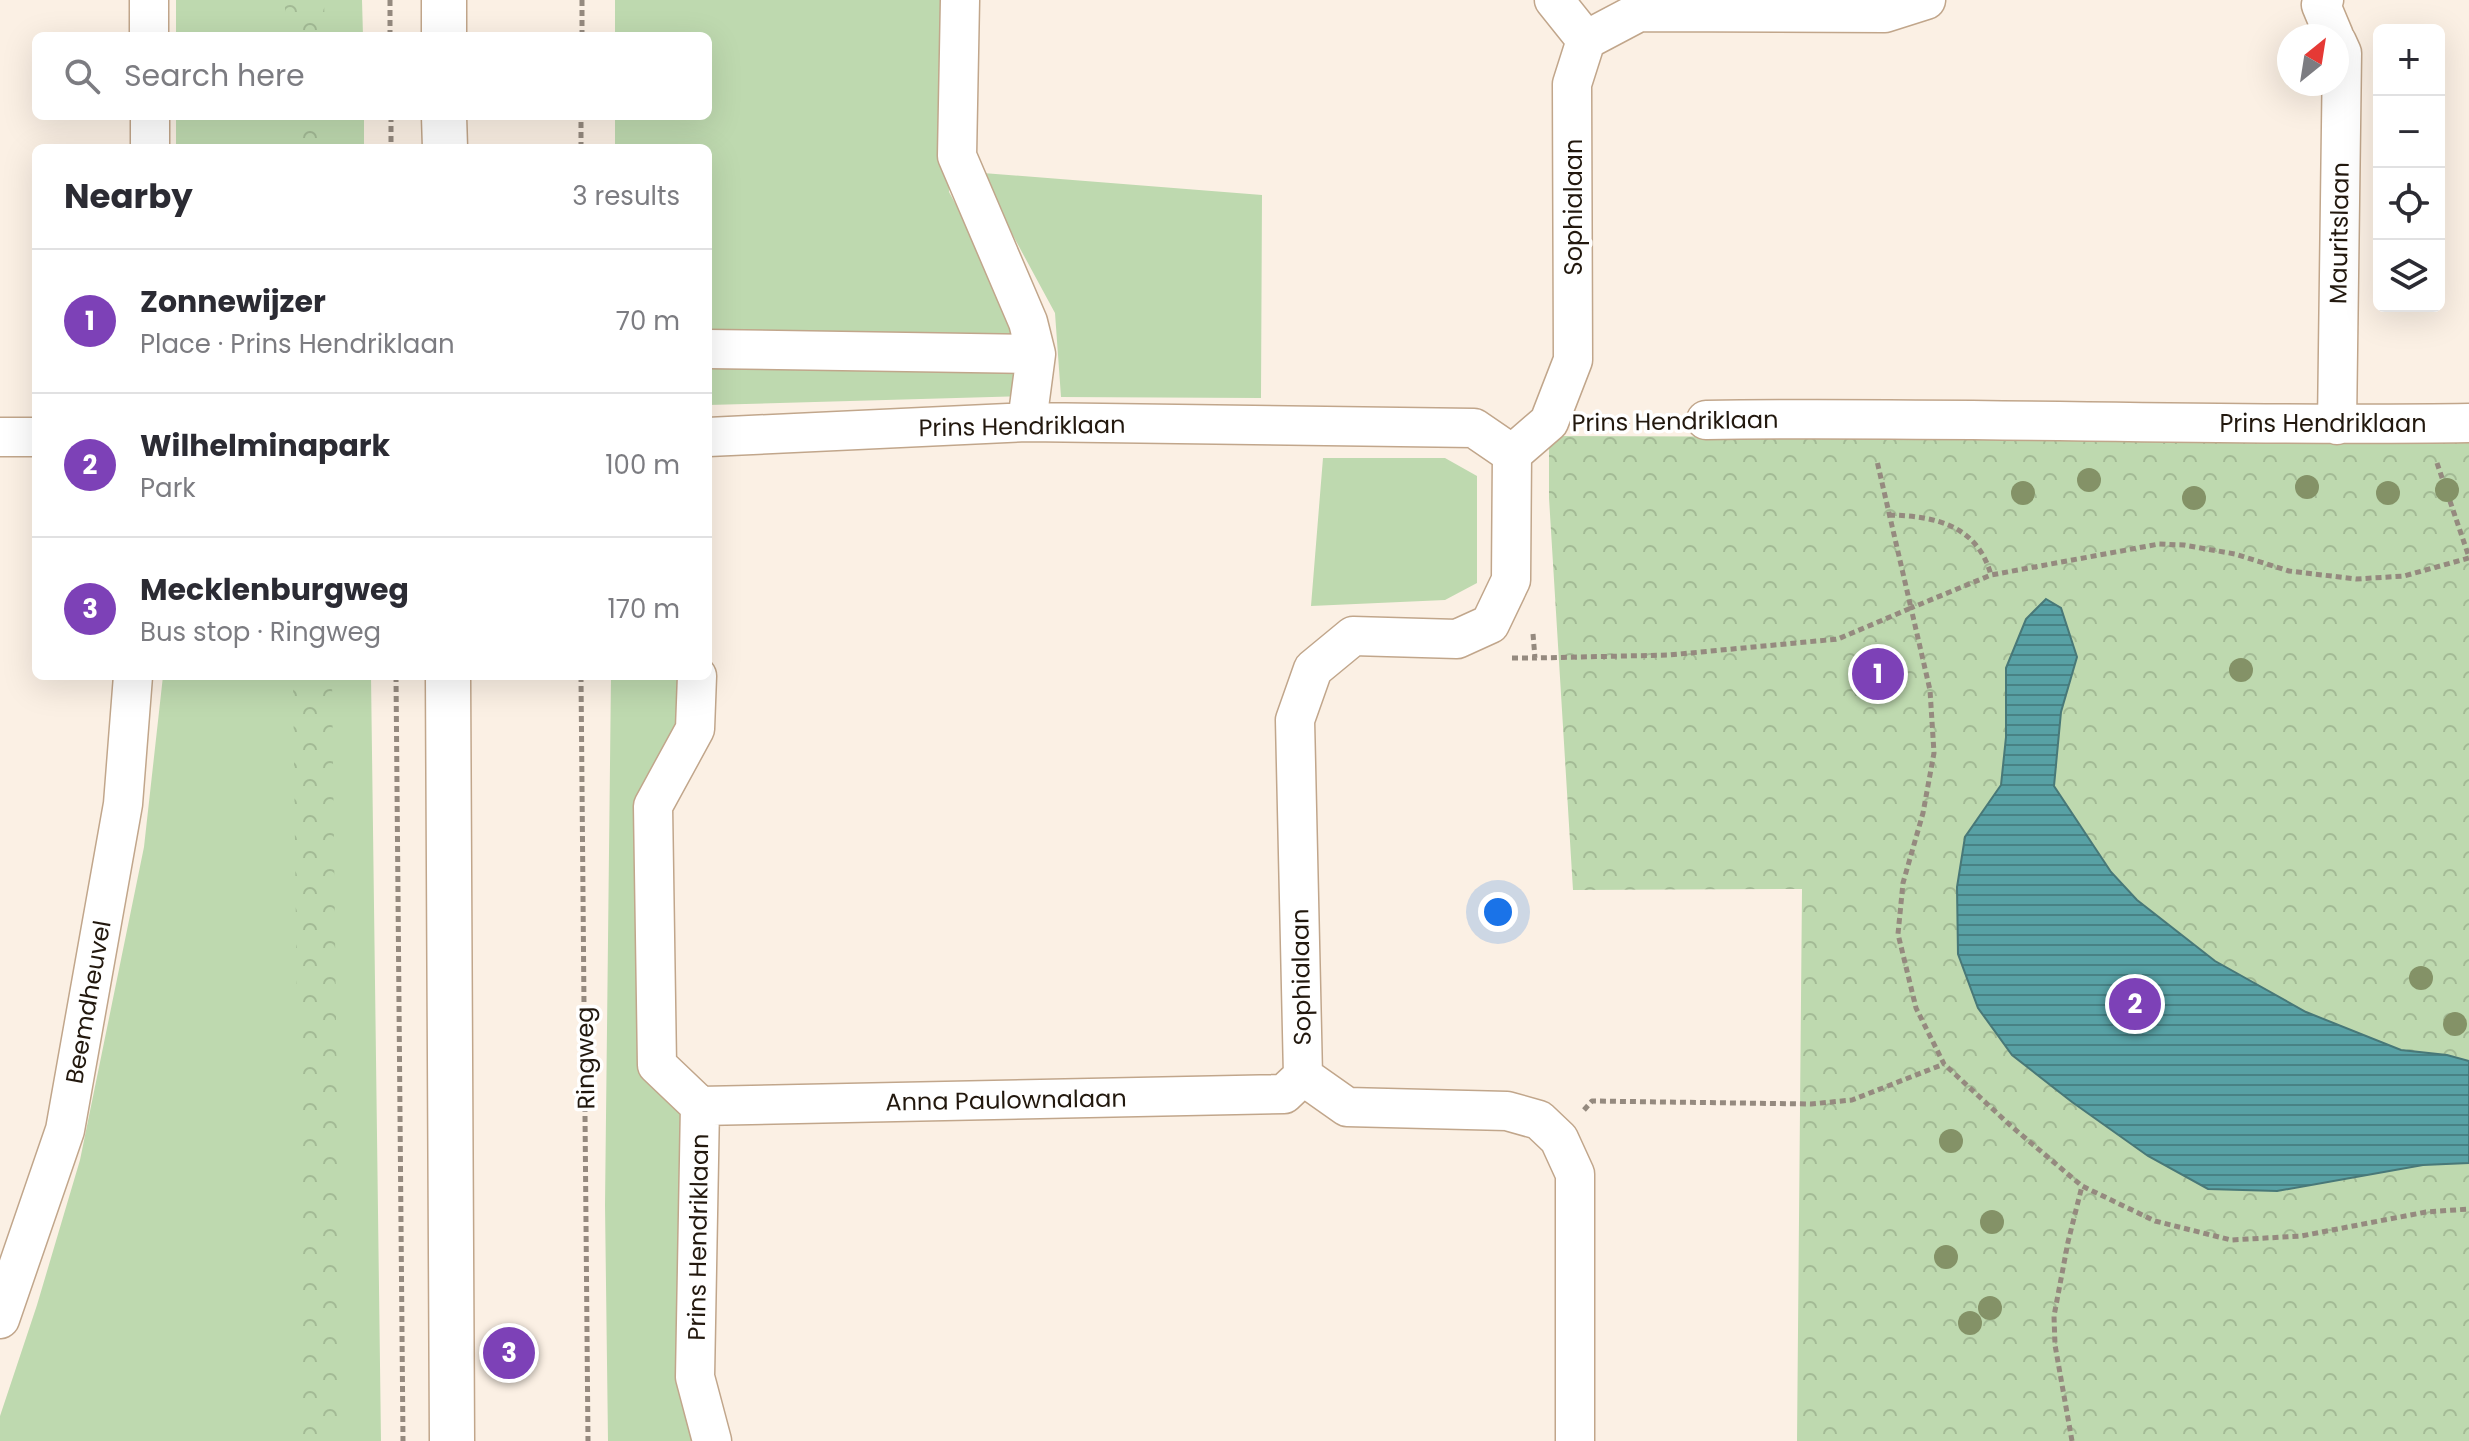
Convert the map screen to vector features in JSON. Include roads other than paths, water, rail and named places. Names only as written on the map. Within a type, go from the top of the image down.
[{"type":"main road","points":[[444,0],[444,32]]},
{"type":"main road","points":[[444,120],[445,144]]},
{"type":"main road","points":[[448,680],[452,1441]]},
{"type":"street","points":[[149,0],[149,32]]},
{"type":"street","points":[[960,0],[957,156],[1028,322],[1036,354],[1027,422]]},
{"type":"street","points":[[1554,0],[1586,40],[1639,12],[1885,13],[1926,0]]},
{"type":"street","name":"Sophialaan","points":[[1549,422],[1573,360],[1572,84],[1586,40]]},
{"type":"street","name":"Mauritslaan","points":[[2337,425],[2341,96]]},
{"type":"street","points":[[150,120],[150,144]]},
{"type":"street","points":[[712,349],[1036,354]]},
{"type":"street","name":"Prins Hendriklaan","points":[[1706,420],[1866,417],[2337,425],[2469,423]]},
{"type":"street","name":"Prins Hendriklaan","points":[[712,437],[1027,422],[1474,428],[1512,454],[1549,422]]},
{"type":"street","points":[[0,437],[32,437]]},
{"type":"street","name":"Sophialaan","points":[[1512,454],[1511,580],[1490,624],[1457,639],[1353,636],[1313,669],[1295,720],[1303,1076],[1347,1107],[1507,1111],[1539,1120],[1559,1139],[1575,1174],[1575,1441]]},
{"type":"street","name":"Beemdheuvel","points":[[0,1319],[65,1130],[123,804],[133,680]]},
{"type":"street","name":"Prins Hendriklaan","points":[[697,680],[695,729],[653,806],[657,1065],[700,1106],[695,1377],[712,1441]]},
{"type":"street","name":"Anna Paulownalaan","points":[[700,1106],[1284,1094],[1303,1076]]},
{"type":"water","points":[[2046,599],[2061,608],[2077,657],[2061,712],[2054,786],[2111,872],[2137,900],[2215,961],[2306,1012],[2401,1050],[2447,1055],[2469,1061],[2469,1163],[2423,1165],[2277,1191],[2208,1189],[2148,1156],[2012,1055],[1978,1008],[1958,954],[1957,887],[1965,837],[2001,785],[2006,737],[2006,668],[2026,619]]},
{"type":"place","name":"Zonnewijzer","points":[[1878,674]]},
{"type":"place","name":"Wilhelminapark","points":[[2135,1004]]},
{"type":"place","name":"Mecklenburgweg","points":[[509,1353]]}]
